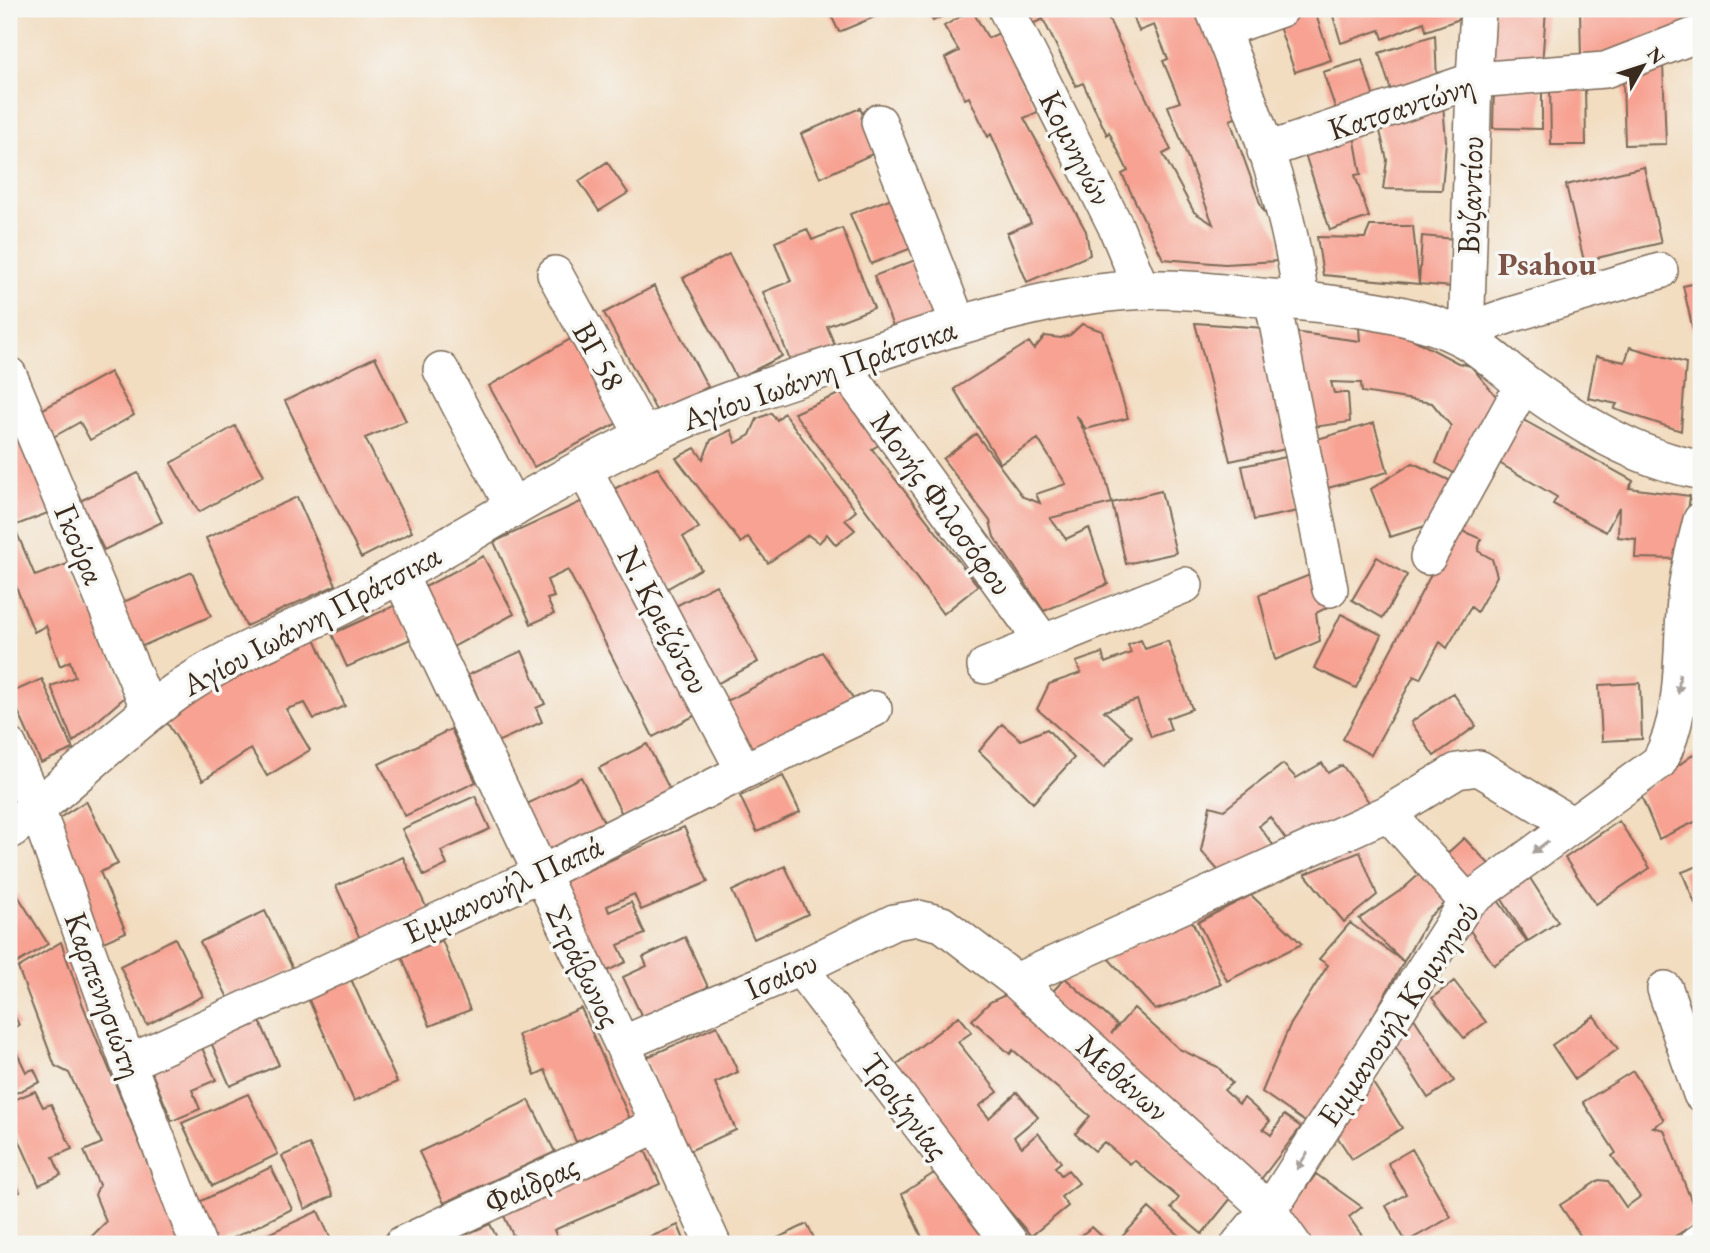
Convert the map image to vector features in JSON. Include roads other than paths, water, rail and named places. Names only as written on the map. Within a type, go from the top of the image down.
[{"type":"main road","name":"Αγίου Ιωάννη Πράτσικα","points":[[23,820],[150,712],[219,664],[320,617],[643,437],[710,408],[841,363],[959,325],[1056,302],[1142,290],[1174,290],[1287,300],[1380,311],[1406,317],[1429,323],[1466,340],[1524,383],[1590,426],[1638,451],[1663,461],[1701,470]]},
{"type":"street","name":"Κομνηνών","points":[[1006,9],[1115,225],[1142,290]]},
{"type":"street","points":[[1281,9],[1217,19],[1265,151],[1292,241],[1287,300],[1330,589]]},
{"type":"street","name":"Βυζαντίου","points":[[1466,340],[1478,9]]},
{"type":"street","name":"Κατσαντώνη","points":[[1265,151],[1474,80],[1605,70],[1701,33]]},
{"type":"street","points":[[879,122],[959,325]]},
{"type":"street","points":[[1466,340],[1493,321],[1660,271]]},
{"type":"street","name":"ΒΓ 58","points":[[555,274],[643,437]]},
{"type":"street","name":"Μονής Φιλοσόφου","points":[[841,363],[1043,642]]},
{"type":"street","points":[[441,370],[514,509]]},
{"type":"street","name":"Γκούρα","points":[[9,376],[150,712]]},
{"type":"street","points":[[1428,557],[1524,383]]},
{"type":"street","name":"Ν. Κριεζώτου","points":[[584,469],[744,771]]},
{"type":"street","name":"Εμμανουήλ Κομνηνού","points":[[1239,1244],[1279,1196],[1467,902],[1659,762],[1669,743],[1677,714],[1687,582],[1701,520]]},
{"type":"street","name":"Στράβωνος","points":[[399,574],[622,1044],[713,1244]]},
{"type":"street","points":[[985,666],[1185,585]]},
{"type":"street","name":"Εμμανουήλ Παπά","points":[[128,1063],[540,874],[874,709]]},
{"type":"street","name":"Καρπενησιώτη","points":[[9,746],[23,820],[128,1063],[198,1244]]},
{"type":"street","points":[[1016,981],[1388,813],[1457,772],[1479,768],[1571,824]]},
{"type":"street","points":[[1388,813],[1467,902]]},
{"type":"street","name":"Ισαίου","points":[[622,1044],[800,968],[894,922],[918,918],[942,924]]},
{"type":"street","name":"Μεθάνων","points":[[942,924],[1016,981],[1268,1209],[1293,1244]]},
{"type":"street","name":"Τροιζηνίας","points":[[800,968],[1010,1244]]},
{"type":"street","points":[[1665,989],[1701,1094]]},
{"type":"street","name":"Φαίδρας","points":[[402,1244],[659,1124]]},
{"type":"street","points":[[1697,1244],[1701,1241]]},
{"type":"district","name":"Psahou","points":[[1547,263]]}]
